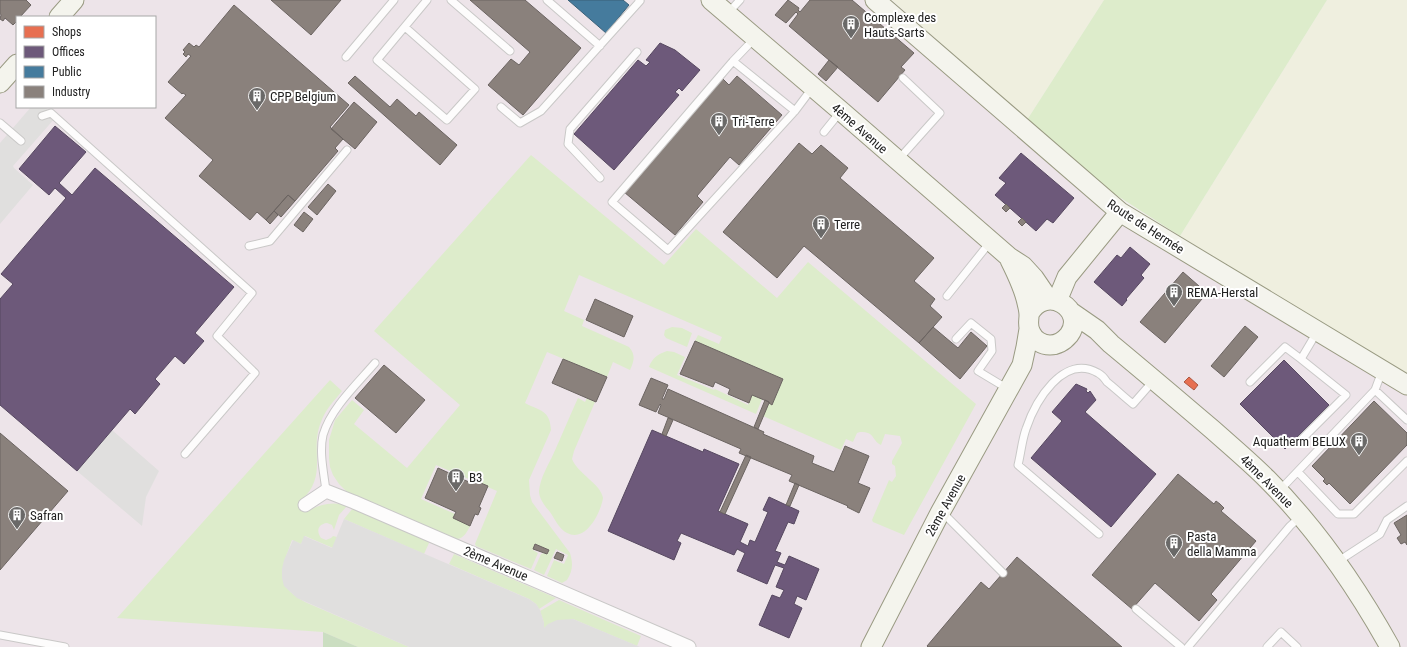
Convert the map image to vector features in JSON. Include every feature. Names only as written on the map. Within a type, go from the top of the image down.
[{"type":"street","points":[[60,16],[74,0]]},
{"type":"street","name":"4ème Avenue","points":[[711,0],[1009,257],[1023,266],[1059,304],[1097,330],[1266,478],[1301,516],[1337,562],[1373,617],[1390,647]]},
{"type":"street","name":"Route de Hermée","points":[[875,0],[1120,212],[1407,385]]},
{"type":"street","points":[[0,84],[16,65]]},
{"type":"street","points":[[1059,304],[1067,277],[1120,212]]},
{"type":"street","name":"4ème Avenue","points":[[1009,257],[1024,292],[1029,322],[1034,338],[1042,343],[1095,340],[1112,344]]},
{"type":"street","points":[[1034,278],[1058,280],[1067,277]]},
{"type":"street","points":[[1029,322],[1035,306],[1042,301],[1059,304],[1073,319],[1071,332],[1059,342]]},
{"type":"street","name":"2ème Avenue","points":[[871,647],[941,511],[1022,365],[1029,322]]},
{"type":"street","name":"2ème Avenue","points":[[1022,365],[1059,342]]},
{"type":"street","points":[[305,505],[326,491]]},
{"type":"street","name":"2ème Avenue","points":[[326,491],[689,647]]},
{"type":"lane","points":[[346,57],[394,0]]},
{"type":"lane","points":[[405,27],[475,89],[447,120],[376,60],[427,0]]},
{"type":"lane","points":[[451,0],[510,51]]},
{"type":"lane","points":[[547,0],[600,46]]},
{"type":"lane","points":[[501,107],[520,123],[541,111],[640,1],[639,0]]},
{"type":"lane","points":[[727,14],[740,0]]},
{"type":"lane","points":[[755,38],[733,61],[612,202],[668,250],[795,111],[813,87]]},
{"type":"lane","points":[[600,178],[568,144],[570,129],[637,52]]},
{"type":"lane","points":[[733,61],[795,111]]},
{"type":"lane","points":[[898,160],[940,113],[903,78]]},
{"type":"lane","points":[[824,132],[841,111]]},
{"type":"lane","points":[[42,116],[51,113],[252,293],[217,336],[255,373],[185,454]]},
{"type":"lane","points":[[0,123],[21,141]]},
{"type":"lane","points":[[249,246],[270,241],[347,150]]},
{"type":"lane","points":[[947,296],[991,241]]},
{"type":"lane","points":[[956,339],[971,323],[991,340],[992,351],[978,371],[1008,389]]},
{"type":"lane","points":[[1301,359],[1318,330]]},
{"type":"lane","points":[[1250,382],[1285,346],[1346,395],[1298,444]]},
{"type":"lane","points":[[326,491],[322,459],[323,436],[333,412],[375,363]]},
{"type":"lane","points":[[1098,534],[1018,465],[1026,429],[1038,400],[1053,381],[1063,374],[1074,370],[1085,369],[1098,373],[1133,404],[1154,380]]},
{"type":"lane","points":[[1279,492],[1376,390],[1383,370]]},
{"type":"lane","points":[[1376,390],[1407,420]]},
{"type":"lane","points":[[1298,472],[1338,514],[1354,514],[1407,461]]},
{"type":"lane","points":[[1337,562],[1380,534],[1387,520],[1407,506]]},
{"type":"lane","points":[[941,511],[1003,573]]},
{"type":"lane","points":[[1188,647],[1290,526],[1301,516]]},
{"type":"lane","points":[[1136,609],[1181,647]]},
{"type":"lane","points":[[1268,647],[1281,632],[1297,647]]},
{"type":"lane","points":[[0,635],[65,647]]},
{"type":"shaded area","points":[[0,0],[867,0],[1102,200],[1407,387],[1407,647],[0,647]]},
{"type":"shaded area","points":[[30,108],[46,108],[56,117],[13,166],[33,185],[0,224],[0,143]]},
{"type":"shaded area","points":[[112,430],[159,471],[146,497],[142,526],[77,471]]},
{"type":"shaded area","points":[[344,519],[529,599],[536,604],[540,610],[544,628],[548,624],[557,620],[573,619],[640,647],[409,647],[297,598],[284,586],[282,578],[284,560],[293,540],[301,544],[304,536],[332,548]]},
{"type":"green space","points":[[892,0],[1104,0],[1027,120]]},
{"type":"green space","points":[[1104,0],[1327,0],[1180,236],[1113,193],[1027,120]]},
{"type":"green space","points":[[1327,0],[1407,0],[1407,373],[1323,324],[1180,236]]},
{"type":"green space","points":[[531,155],[664,265],[696,229],[777,298],[808,262],[976,404],[904,535],[873,522],[872,520],[889,480],[892,482],[896,476],[895,466],[892,464],[892,461],[902,443],[900,436],[885,434],[881,445],[869,433],[860,432],[857,433],[853,442],[846,439],[841,450],[763,416],[769,403],[772,405],[783,379],[695,341],[698,335],[719,344],[722,337],[579,275],[564,311],[584,320],[582,326],[629,347],[634,358],[630,370],[613,362],[607,377],[547,352],[525,403],[540,410],[549,418],[551,430],[529,480],[530,495],[532,502],[570,553],[572,567],[567,580],[562,583],[547,576],[554,560],[564,564],[568,555],[556,549],[544,575],[534,570],[541,554],[547,554],[548,550],[535,544],[533,550],[538,553],[531,569],[476,546],[475,544],[497,491],[436,465],[421,499],[455,514],[453,518],[470,526],[462,537],[457,539],[347,492],[339,484],[330,467],[329,440],[335,420],[352,400],[364,410],[354,424],[407,468],[460,405],[374,331]]},
{"type":"green space","points":[[672,327],[682,328],[692,333],[687,347],[666,338],[664,335],[665,330]]},
{"type":"green space","points":[[667,351],[674,352],[685,357],[677,375],[714,390],[715,389],[748,405],[752,395],[762,399],[756,414],[649,367],[656,357]]},
{"type":"green space","points":[[330,380],[342,391],[327,410],[321,422],[318,433],[317,463],[314,481],[309,491],[301,501],[308,511],[327,504],[342,504],[347,506],[339,515],[334,530],[332,525],[327,523],[320,526],[318,530],[321,538],[326,540],[333,536],[337,537],[333,548],[305,536],[301,544],[292,540],[283,568],[282,575],[284,582],[288,589],[305,602],[409,647],[358,647],[323,632],[117,618]]},
{"type":"green space","points":[[578,398],[585,402],[587,398],[595,402],[572,459],[579,469],[598,488],[603,498],[596,518],[586,530],[580,534],[574,535],[567,533],[559,526],[540,497],[539,491],[544,473]]},
{"type":"green space","points":[[353,508],[427,540],[429,543],[424,554],[344,519]]},
{"type":"green space","points":[[454,554],[556,598],[539,609],[536,604],[529,599],[449,564]]},
{"type":"green space","points":[[559,600],[641,636],[637,646],[573,619],[544,628],[540,611]]},
{"type":"green space","points":[[323,632],[358,647],[323,647]]},
{"type":"building: Shops","points":[[1189,377],[1198,385],[1194,390],[1184,382]]},
{"type":"building: Offices","points":[[660,43],[675,50],[700,70],[682,91],[679,88],[675,92],[679,95],[614,170],[574,134],[638,60],[646,66],[650,62],[646,60]]},
{"type":"building: Offices","points":[[55,126],[86,152],[59,183],[72,195],[95,168],[234,287],[195,333],[204,341],[184,364],[175,356],[155,379],[160,384],[135,414],[130,409],[77,471],[0,405],[0,299],[13,284],[1,274],[66,198],[55,188],[49,195],[19,169]]},
{"type":"building: Offices","points":[[1021,153],[1074,198],[1053,223],[1047,219],[1036,231],[995,195],[1006,183],[999,178]]},
{"type":"building: Offices","points":[[1130,247],[1150,264],[1141,275],[1144,278],[1122,306],[1094,282],[1117,255],[1121,258]]},
{"type":"building: Offices","points":[[1284,360],[1329,405],[1285,449],[1240,404]]},
{"type":"building: Offices","points":[[1076,384],[1087,389],[1086,391],[1088,393],[1090,391],[1096,400],[1085,412],[1156,474],[1111,527],[1031,458],[1062,421],[1052,412]]},
{"type":"building: Offices","points":[[652,430],[703,452],[704,449],[739,464],[718,511],[748,524],[740,542],[748,546],[750,540],[755,542],[768,512],[763,510],[769,497],[799,511],[794,524],[788,522],[775,551],[781,553],[777,562],[785,565],[789,556],[819,569],[806,600],[797,596],[794,604],[802,608],[789,638],[759,625],[772,595],[780,598],[784,590],[776,587],[784,568],[775,565],[767,584],[737,571],[745,553],[737,549],[734,555],[681,533],[677,541],[681,543],[674,560],[608,531]]},
{"type":"building: Public","points":[[568,0],[623,0],[629,5],[606,33]]},
{"type":"building: Industry","points":[[0,0],[26,0],[31,5],[21,16],[16,16],[16,22],[13,25],[5,18],[3,21],[0,19]]},
{"type":"building: Industry","points":[[271,0],[341,0],[311,35]]},
{"type":"building: Industry","points":[[470,0],[525,0],[581,48],[523,115],[488,85],[511,59],[519,65],[530,52]]},
{"type":"building: Industry","name":"Complexe des Hauts-Sarts","points":[[788,0],[799,8],[798,10],[800,12],[810,0],[852,0],[914,53],[901,67],[905,70],[878,102],[789,26],[798,14],[796,12],[786,23],[775,15]]},
{"type":"building: Industry","name":"CPP Belgium","points":[[234,5],[349,105],[330,127],[343,139],[335,148],[338,151],[295,201],[288,195],[266,220],[257,212],[250,220],[199,176],[213,160],[165,118],[186,95],[183,93],[182,94],[168,82],[191,56],[188,54],[186,57],[183,54],[185,52],[183,50],[189,43],[194,47],[196,45],[199,47]]},
{"type":"building: Industry","points":[[829,60],[838,67],[826,81],[818,74]]},
{"type":"building: Industry","points":[[355,76],[390,107],[397,99],[416,116],[419,112],[457,145],[440,165],[348,83]]},
{"type":"building: Industry","name":"Tri-Terre","points":[[737,76],[782,115],[739,165],[730,157],[697,196],[703,202],[675,235],[624,192],[723,79],[729,85]]},
{"type":"building: Industry","points":[[354,102],[377,122],[355,149],[331,129]]},
{"type":"building: Industry","name":"Terre","points":[[799,143],[812,154],[821,145],[848,168],[840,178],[934,258],[914,281],[935,299],[930,306],[942,317],[919,343],[804,246],[777,278],[723,232]]},
{"type":"building: Industry","points":[[328,184],[336,191],[317,215],[308,207]]},
{"type":"building: Industry","points":[[288,195],[295,201],[281,217],[274,211]]},
{"type":"building: Industry","points":[[1006,204],[1010,208],[1006,212],[1002,208]]},
{"type":"building: Industry","points":[[274,211],[278,215],[270,224],[266,220]]},
{"type":"building: Industry","points":[[304,212],[313,219],[303,232],[294,225]]},
{"type":"building: Industry","points":[[1022,218],[1026,222],[1022,226],[1018,222]]},
{"type":"building: Industry","name":"REMA-Herstal","points":[[1183,272],[1207,293],[1165,343],[1140,322]]},
{"type":"building: Industry","points":[[595,299],[633,316],[624,337],[586,320]]},
{"type":"building: Industry","points":[[1245,326],[1258,337],[1224,377],[1211,366]]},
{"type":"building: Industry","points":[[933,327],[958,348],[971,332],[987,346],[960,379],[919,343]]},
{"type":"building: Industry","points":[[695,341],[783,379],[772,405],[769,402],[752,395],[749,403],[728,394],[730,389],[715,382],[713,387],[680,374]]},
{"type":"building: Industry","points":[[563,359],[607,377],[596,402],[552,383]]},
{"type":"building: Industry","points":[[384,365],[425,400],[396,433],[355,398]]},
{"type":"building: Industry","points":[[651,378],[668,385],[662,399],[664,399],[668,389],[764,432],[763,434],[814,456],[812,463],[834,472],[845,446],[869,456],[858,483],[870,488],[859,513],[847,507],[848,506],[789,481],[792,475],[739,453],[741,449],[658,413],[660,404],[656,412],[639,405]]},
{"type":"building: Industry","points":[[765,400],[769,403],[758,429],[754,427]]},
{"type":"building: Industry","name":"Aquatherm BELUX","points":[[1374,401],[1407,433],[1407,445],[1350,504],[1329,483],[1327,485],[1323,481],[1325,479],[1312,466]]},
{"type":"building: Industry","points":[[668,418],[673,420],[666,436],[662,434]]},
{"type":"building: Industry","name":"Safran","points":[[0,433],[68,491],[0,570]]},
{"type":"building: Industry","points":[[746,455],[751,457],[725,514],[720,512]]},
{"type":"building: Industry","name":"B3","points":[[438,468],[469,482],[471,479],[488,486],[479,507],[481,508],[478,515],[475,514],[470,526],[453,518],[456,512],[425,498]]},
{"type":"building: Industry","name":"Pasta della Mamma","points":[[1178,474],[1214,504],[1216,501],[1220,504],[1224,508],[1221,511],[1256,541],[1211,594],[1217,600],[1199,621],[1155,583],[1132,609],[1092,575]]},
{"type":"building: Industry","points":[[795,483],[799,485],[790,506],[786,505]]},
{"type":"building: Industry","points":[[1407,515],[1407,545],[1405,542],[1401,544],[1397,538],[1401,535],[1394,523]]},
{"type":"building: Industry","points":[[535,544],[549,550],[547,554],[533,549]]},
{"type":"building: Industry","points":[[557,552],[564,555],[562,561],[554,558]]},
{"type":"building: Industry","points":[[1017,557],[1122,647],[927,646],[981,582],[989,589]]},
{"type":"place","name":"Complexe des Hauts-Sarts","points":[[851,39]]},
{"type":"place","name":"CPP Belgium","points":[[257,111]]},
{"type":"place","name":"Tri-Terre","points":[[719,136]]},
{"type":"place","name":"Terre","points":[[821,239]]},
{"type":"place","name":"REMA-Herstal","points":[[1174,307]]},
{"type":"place","name":"Aquatherm BELUX","points":[[1359,456]]},
{"type":"place","name":"B3","points":[[456,492]]},
{"type":"place","name":"Safran","points":[[17,530]]},
{"type":"place","name":"Pasta della Mamma","points":[[1174,558]]}]
